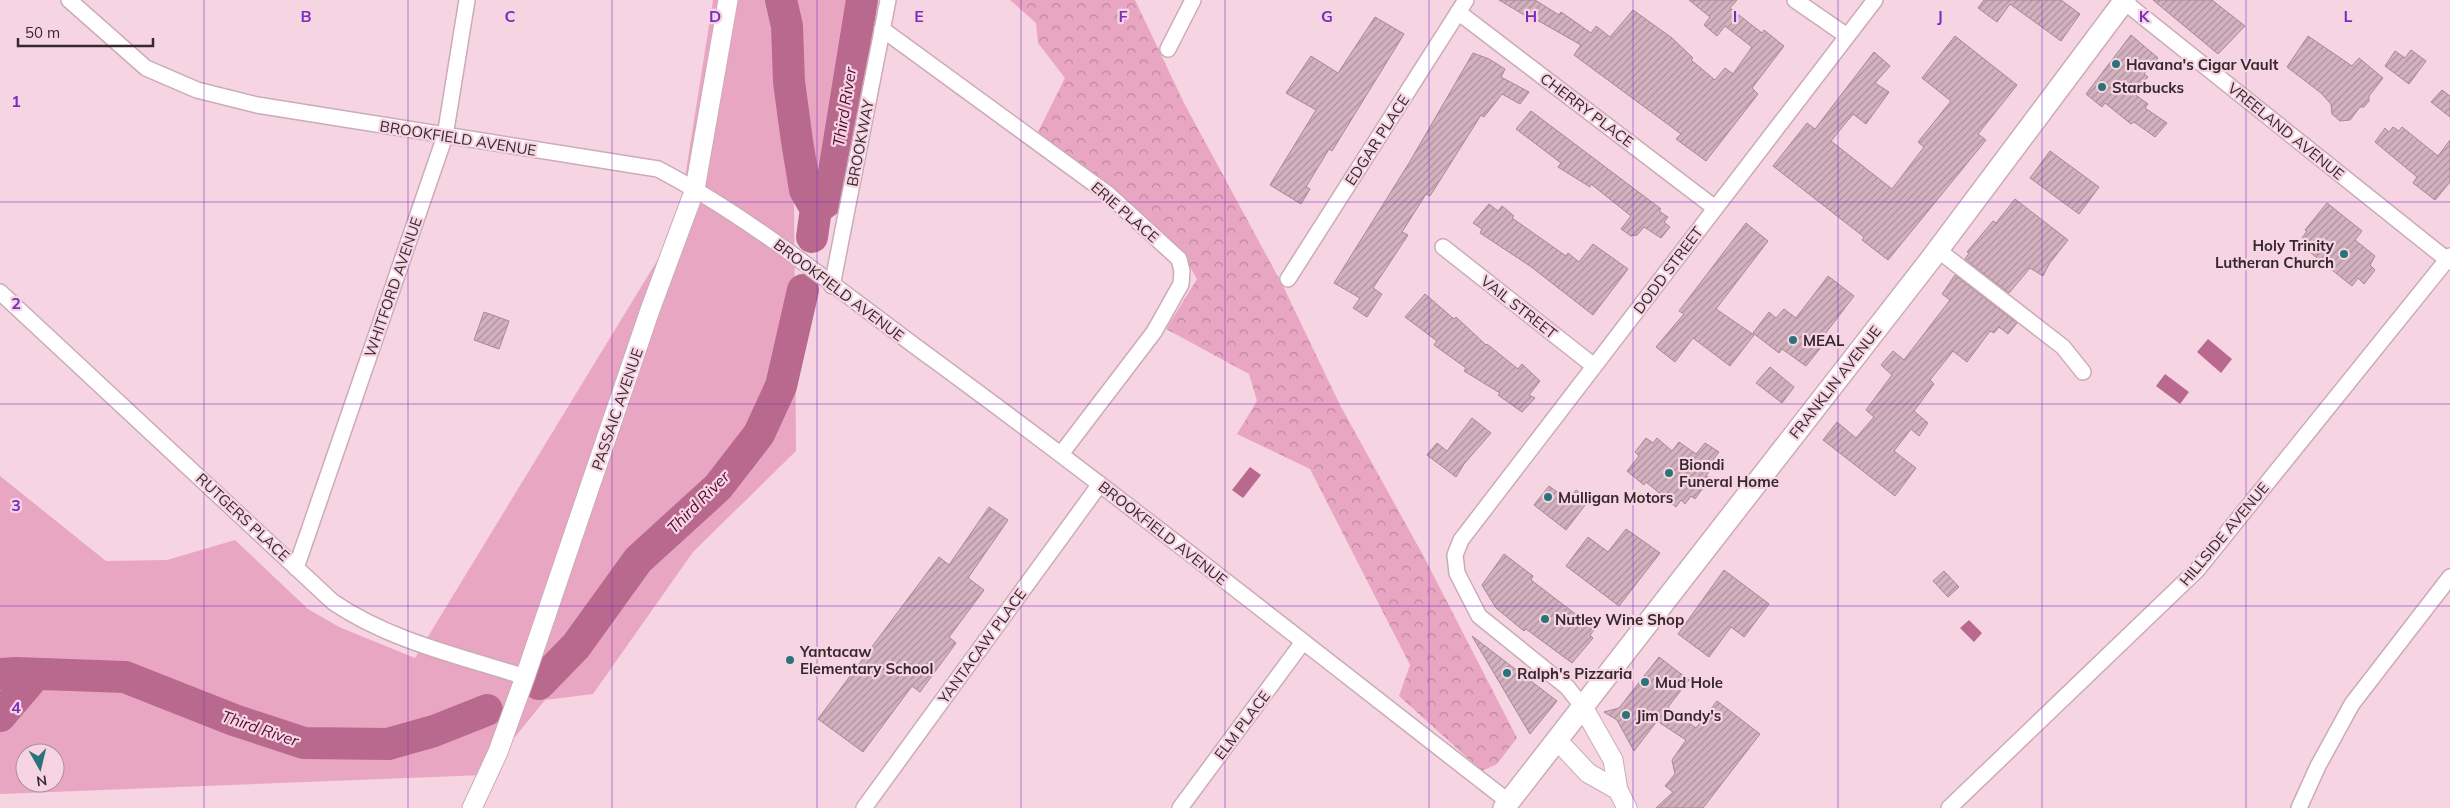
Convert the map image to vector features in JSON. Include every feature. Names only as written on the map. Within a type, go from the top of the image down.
[{"type":"main road","name":"FRANKLIN AVENUE","points":[[1507,805],[1938,250],[2123,0]]},
{"type":"street","name":"BROOKFIELD AVENUE","points":[[69,0],[146,68],[197,90],[257,105],[658,169],[695,189],[756,227],[832,286],[1061,454],[1303,642],[1507,805]]},
{"type":"street","name":"WHITFORD AVENUE","points":[[296,568],[445,136],[467,0]]},
{"type":"street","name":"PASSAIC AVENUE","points":[[472,808],[498,752],[650,310],[695,189],[728,0]]},
{"type":"street","name":"BROOKWAY","points":[[832,286],[888,0]]},
{"type":"street","points":[[1168,49],[1193,0]]},
{"type":"street","points":[[1795,0],[1847,36]]},
{"type":"street","name":"DODD STREET","points":[[1583,707],[1567,686],[1479,616],[1457,574],[1455,555],[1461,540],[1875,0]]},
{"type":"street","name":"VREELAND AVENUE","points":[[2123,0],[2449,259]]},
{"type":"street","name":"CHERRY PLACE","points":[[1462,6],[1715,208]]},
{"type":"street","name":"EDGAR PLACE","points":[[1288,279],[1462,6]]},
{"type":"street","name":"ERIE PLACE","points":[[882,29],[1108,194],[1179,259],[1182,271],[1181,284],[1154,332],[1061,454]]},
{"type":"street","name":"VAIL STREET","points":[[1444,247],[1594,366]]},
{"type":"street","points":[[1938,250],[2063,347],[2083,372]]},
{"type":"street","name":"HILLSIDE AVENUE","points":[[1949,808],[2198,570],[2449,259]]},
{"type":"street","name":"RUTGERS PLACE","points":[[0,292],[333,602],[397,637],[525,677]]},
{"type":"street","name":"YANTACAW PLACE","points":[[864,808],[1100,484]]},
{"type":"street","points":[[2299,808],[2318,766],[2352,704],[2450,577]]},
{"type":"street","name":"ELM PLACE","points":[[1180,808],[1303,642]]},
{"type":"street","points":[[1583,707],[1613,760],[1618,790],[1627,808]]},
{"type":"street","points":[[1558,740],[1588,773],[1618,790]]},
{"type":"green space","points":[[713,0],[857,0],[832,172],[826,198],[822,202],[794,202],[796,451],[693,552],[593,694],[545,700],[484,775],[65,791],[65,743],[15,743],[15,793],[25,793],[0,794],[0,476],[106,561],[167,560],[235,540],[308,609],[339,627],[415,658],[677,228]]},
{"type":"green space","points":[[1010,0],[1135,0],[1184,103],[1283,286],[1340,405],[1424,557],[1517,738],[1497,764],[1482,771],[1399,696],[1410,665],[1310,469],[1237,434],[1257,401],[1249,374],[1166,329],[1197,279],[1180,250],[1038,132],[1065,78],[1038,43],[1036,23]]},
{"type":"shaded area","points":[[2208,339],[2232,359],[2221,373],[2197,352]]},
{"type":"shaded area","points":[[2165,374],[2189,392],[2180,404],[2156,386]]},
{"type":"shaded area","points":[[1250,467],[1261,475],[1243,498],[1232,490]]},
{"type":"shaded area","points":[[1969,620],[1982,633],[1974,642],[1960,628]]},
{"type":"building","points":[[1499,0],[1535,0],[1559,15],[1561,12],[1591,33],[1596,26],[1610,37],[1633,10],[1672,38],[1693,58],[1691,60],[1715,80],[1725,68],[1733,74],[1752,47],[1725,26],[1717,36],[1704,25],[1710,17],[1689,0],[1737,0],[1730,8],[1762,33],[1764,30],[1784,46],[1752,88],[1758,94],[1706,161],[1676,139],[1681,134],[1574,55],[1581,45]]},
{"type":"building","points":[[1984,0],[2061,0],[2080,14],[2061,41],[2010,4],[1997,22],[1978,8]]},
{"type":"building","points":[[2153,0],[2212,0],[2245,26],[2218,54]]},
{"type":"building","points":[[1375,17],[1404,34],[1332,151],[1329,149],[1306,187],[1310,189],[1301,204],[1270,185],[1316,110],[1286,93],[1311,56],[1338,73]]},
{"type":"building","points":[[2131,35],[2158,58],[2144,74],[2148,77],[2133,93],[2148,104],[2145,108],[2167,123],[2155,137],[2134,122],[2131,124],[2105,103],[2102,107],[2086,94]]},
{"type":"building","points":[[1955,36],[2017,85],[1978,134],[1986,140],[1888,260],[1862,240],[1864,237],[1773,166],[1807,123],[1815,129],[1874,52],[1890,66],[1875,83],[1889,92],[1866,124],[1853,114],[1831,141],[1892,189],[1924,147],[1918,142],[1951,101],[1922,78]]},
{"type":"building","points":[[2308,36],[2352,66],[2359,58],[2383,78],[2369,96],[2369,101],[2364,107],[2360,107],[2350,120],[2340,121],[2332,114],[2331,104],[2321,93],[2287,67]]},
{"type":"building","points":[[2411,50],[2426,61],[2409,84],[2385,66],[2395,51],[2405,58]]},
{"type":"building","points":[[1473,53],[1489,59],[1505,69],[1501,77],[1529,92],[1520,104],[1502,94],[1484,117],[1481,115],[1430,196],[1426,194],[1402,232],[1408,235],[1373,288],[1382,294],[1367,317],[1353,308],[1360,298],[1334,283],[1409,163]]},
{"type":"building","points":[[2442,90],[2450,96],[2450,117],[2431,102]]},
{"type":"building","points":[[1531,111],[1661,209],[1659,211],[1668,217],[1664,222],[1670,227],[1661,238],[1644,227],[1637,235],[1631,236],[1621,229],[1631,216],[1591,184],[1590,187],[1558,167],[1561,163],[1516,129]]},
{"type":"building","points":[[2393,127],[2399,131],[2402,127],[2438,156],[2450,140],[2450,182],[2435,200],[2413,183],[2417,177],[2375,142],[2385,128],[2389,132]]},
{"type":"building","points":[[2050,151],[2099,187],[2079,214],[2030,178]]},
{"type":"building","points":[[2015,199],[2068,240],[2049,264],[2043,276],[2030,268],[2009,293],[1965,259],[1969,253],[1967,252],[1993,221],[1996,223]]},
{"type":"building","points":[[2327,203],[2362,231],[2355,240],[2375,256],[2370,265],[2375,270],[2364,284],[2358,278],[2352,286],[2301,245],[2305,240],[2302,238],[2307,231],[2305,230]]},
{"type":"building","points":[[1489,204],[1498,211],[1502,206],[1514,216],[1512,218],[1566,256],[1568,253],[1579,262],[1593,244],[1628,269],[1593,315],[1530,266],[1480,233],[1482,229],[1473,223]]},
{"type":"building","points":[[1746,223],[1768,241],[1716,309],[1754,335],[1730,366],[1693,338],[1675,362],[1656,347],[1684,314],[1679,311]]},
{"type":"building","points":[[1955,275],[2017,323],[2008,334],[1999,327],[1994,333],[1990,331],[1967,362],[1953,351],[1930,380],[1934,384],[1914,411],[1928,423],[1919,436],[1911,429],[1894,451],[1916,468],[1895,496],[1823,440],[1837,422],[1856,438],[1874,417],[1866,410],[1892,375],[1881,365],[1893,351],[1904,360],[1950,300],[1942,294]]},
{"type":"building","points":[[1828,276],[1854,296],[1822,338],[1826,341],[1806,366],[1782,349],[1779,353],[1753,333],[1769,312],[1776,318],[1784,309],[1796,318]]},
{"type":"building","points":[[1425,294],[1454,319],[1456,317],[1486,345],[1518,369],[1522,364],[1540,381],[1529,395],[1535,398],[1522,412],[1498,395],[1500,393],[1464,371],[1466,368],[1434,345],[1437,341],[1405,317]]},
{"type":"building","points":[[484,312],[509,321],[499,349],[474,340]]},
{"type":"building","points":[[1770,367],[1794,387],[1782,403],[1756,383]]},
{"type":"building","points":[[1472,418],[1491,433],[1464,464],[1456,477],[1427,455],[1437,443],[1447,451]]},
{"type":"building","name":"Biondi Funeral Home","points":[[1646,438],[1653,443],[1657,438],[1672,451],[1679,442],[1696,454],[1705,443],[1719,452],[1710,464],[1713,466],[1706,476],[1710,478],[1695,499],[1691,496],[1685,504],[1681,500],[1676,507],[1646,482],[1644,485],[1627,471],[1639,456],[1635,452]]},
{"type":"building","points":[[1549,486],[1568,500],[1576,490],[1589,500],[1566,530],[1534,505]]},
{"type":"building","points":[[989,507],[1008,520],[968,578],[984,590],[949,637],[956,643],[920,692],[912,686],[863,752],[818,719],[939,557],[949,565]]},
{"type":"building","points":[[1626,529],[1660,553],[1619,606],[1566,566],[1588,537],[1608,552]]},
{"type":"building","name":"Nutley Wine Shop","points":[[1504,554],[1533,576],[1531,580],[1595,629],[1590,635],[1593,638],[1572,663],[1526,629],[1524,631],[1496,608],[1482,585]]},
{"type":"building","points":[[1724,570],[1769,604],[1744,637],[1731,627],[1709,657],[1678,634]]},
{"type":"building","points":[[1944,571],[1959,587],[1948,597],[1933,581]]},
{"type":"building","name":"Ralph's Pizzaria","points":[[1472,636],[1557,701],[1530,734]]},
{"type":"building","points":[[1659,657],[1689,680],[1668,707],[1696,728],[1717,701],[1760,734],[1703,808],[1656,808],[1673,792],[1665,786],[1675,774],[1672,760],[1686,740],[1657,721],[1634,751],[1617,720],[1604,712],[1619,708]]},
{"type":"waterway","name":"Third River","points":[[781,0],[787,26],[789,82],[805,190],[816,209],[812,237]]},
{"type":"waterway","name":"Third River","points":[[816,209],[827,201],[834,172],[862,0]]},
{"type":"waterway","name":"Third River","points":[[539,684],[576,646],[638,560],[718,487],[759,434],[781,386],[803,290]]},
{"type":"waterway","name":"Third River","points":[[0,674],[125,677],[234,720],[304,743],[388,744],[434,731],[487,710]]},
{"type":"waterway","name":"Third River","points":[[0,716],[35,675]]},
{"type":"place","name":"Havana's Cigar Vault","points":[[2116,64]]},
{"type":"place","name":"Starbucks","points":[[2102,87]]},
{"type":"place","name":"Holy Trinity Lutheran Church","points":[[2344,254]]},
{"type":"place","name":"MEAL","points":[[1793,340]]},
{"type":"place","name":"Biondi Funeral Home","points":[[1669,473]]},
{"type":"place","name":"Mulligan Motors","points":[[1548,497]]},
{"type":"place","name":"Nutley Wine Shop","points":[[1545,619]]},
{"type":"place","name":"Yantacaw Elementary School","points":[[790,660]]},
{"type":"place","name":"Ralph's Pizzaria","points":[[1507,673]]},
{"type":"place","name":"Mud Hole","points":[[1645,682]]},
{"type":"place","name":"Jim Dandy's","points":[[1626,715]]}]
